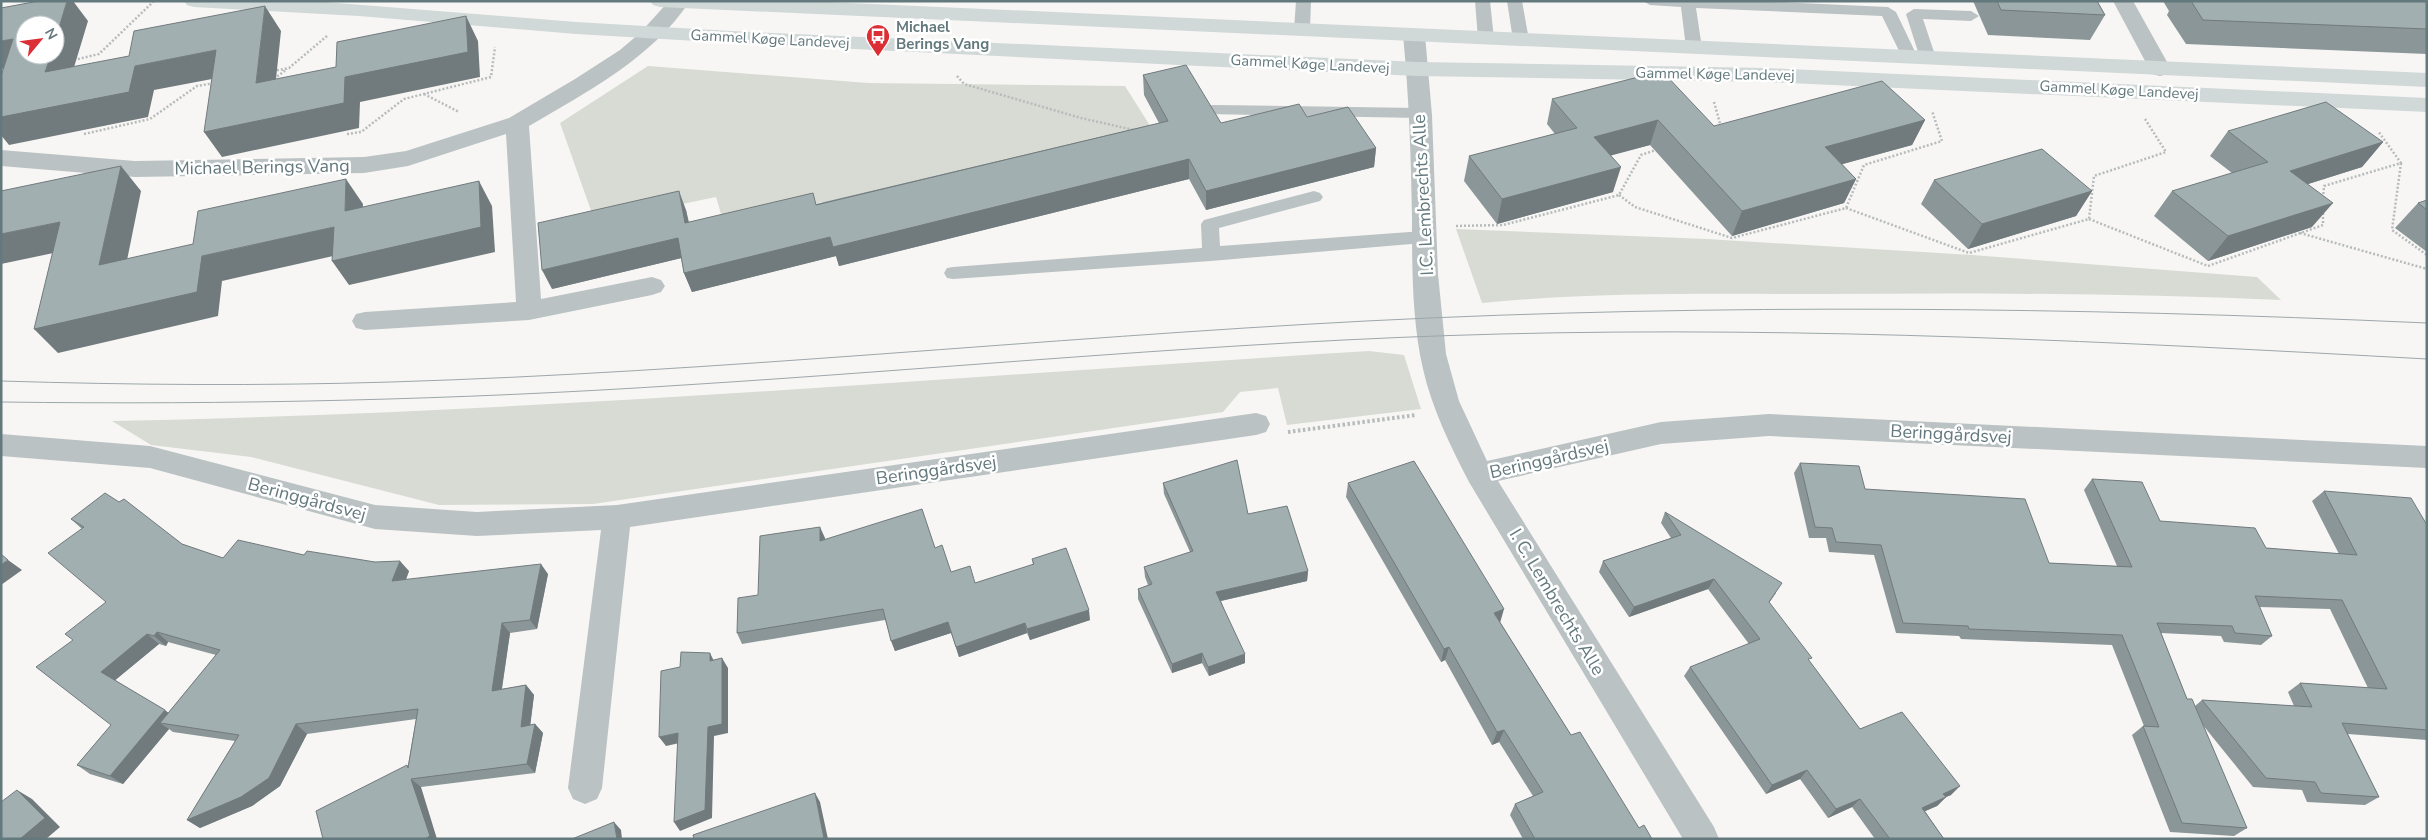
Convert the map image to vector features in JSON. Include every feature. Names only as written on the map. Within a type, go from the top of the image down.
[{"type":"main road","name":"Gammel Køge Landevej","points":[[194,1],[358,10],[499,22],[656,32],[1418,69],[1706,74],[1923,81],[2427,105]]},
{"type":"main road","name":"Gammel Køge Landevej","points":[[673,2],[2427,80]]},
{"type":"street","name":"Gammel Køge Landevej","points":[[2123,1],[2160,69]]},
{"type":"street","name":"Michael Berings Vang","points":[[1,158],[134,169],[364,165],[408,158],[517,123],[578,87],[656,32],[673,2]]},
{"type":"street","name":"I.C. Lembrechts Alle","points":[[1414,35],[1418,69],[1423,232],[1433,355]]},
{"type":"street","points":[[517,123],[529,311]]},
{"type":"street","points":[[365,321],[529,311],[652,286]]},
{"type":"street","name":"I. C. Lembrechts Alle","points":[[1433,355],[1449,411],[1479,474],[1702,839]]},
{"type":"street","name":"Beringgårdsvej","points":[[1,445],[150,458],[375,517],[477,524],[617,517],[1256,424]]},
{"type":"street","name":"Beringgårdsvej","points":[[1479,474],[1661,434],[1770,425],[2427,456]]},
{"type":"street","points":[[585,788],[617,517]]},
{"type":"lane","points":[[1302,30],[1304,1]]},
{"type":"lane","points":[[1482,1],[1486,38]]},
{"type":"lane","points":[[1514,1],[1521,40]]},
{"type":"lane","points":[[1650,1],[1888,12],[1919,58]]},
{"type":"lane","points":[[1688,3],[1694,48]]},
{"type":"lane","points":[[1919,58],[1914,14],[1971,16]]},
{"type":"lane","points":[[1213,110],[1420,113]]},
{"type":"lane","points":[[1211,254],[1210,224],[1314,197]]},
{"type":"lane","points":[[953,274],[1211,254],[1423,232]]},
{"type":"path","points":[[70,61],[99,54],[154,1]]},
{"type":"path","points":[[273,79],[290,68],[358,10]]},
{"type":"path","points":[[342,135],[361,132],[404,99],[491,78],[499,22]]},
{"type":"path","points":[[933,46],[964,84],[1081,118],[1138,131]]},
{"type":"path","points":[[270,72],[290,68]]},
{"type":"path","points":[[1706,74],[1722,130]]},
{"type":"path","points":[[58,162],[84,134],[150,119],[197,86],[223,81]]},
{"type":"path","points":[[1846,208],[1864,165],[1942,141],[1923,81]]},
{"type":"path","points":[[213,83],[216,90]]},
{"type":"path","points":[[2089,219],[2094,176],[2166,152],[2127,91]]},
{"type":"path","points":[[2356,101],[2402,163],[2392,230],[2427,255]]},
{"type":"path","points":[[1423,232],[1503,225],[1618,195],[1641,155],[1668,147]]},
{"type":"path","points":[[1618,195],[1635,207],[1732,238],[1846,208],[1969,253],[2089,219],[2208,266],[2322,225],[2324,186],[2402,163]]},
{"type":"path","points":[[2300,233],[2427,269]]},
{"type":"path","points":[[1256,424],[1289,432],[1449,411]]},
{"type":"shaded area","points":[[648,66],[868,83],[1125,86],[1154,132],[842,207],[822,202],[724,224],[716,197],[595,222],[560,123]]},
{"type":"shaded area","points":[[1456,229],[1707,239],[1972,255],[2257,277],[2281,300],[2048,294],[1690,294],[1606,295],[1482,303]]},
{"type":"shaded area","points":[[1369,351],[1404,355],[1421,409],[1287,425],[1278,388],[1240,392],[1223,412],[593,504],[439,505],[251,457],[151,445],[112,421],[269,417],[584,402]]},
{"type":"building","points":[[39,1],[67,1],[63,15],[15,15],[15,65],[47,65],[45,72],[129,56],[134,31],[265,6],[256,83],[336,67],[337,42],[466,16],[468,52],[345,77],[344,103],[204,132],[216,50],[135,66],[129,92],[1,117],[1,76],[13,39],[1,41],[1,8]]},
{"type":"building","points":[[1997,1],[2097,1],[2105,15],[2001,10]]},
{"type":"building","points":[[2191,1],[2427,1],[2427,29],[2203,20]]},
{"type":"building","points":[[1186,65],[1221,123],[1299,104],[1307,117],[1348,107],[1376,148],[1206,191],[1189,159],[833,247],[830,237],[684,273],[678,238],[542,270],[538,223],[679,191],[685,223],[813,193],[816,205],[1168,121],[1143,75]]},
{"type":"building","points":[[1662,71],[1714,126],[1882,81],[1925,120],[1825,147],[1856,179],[1742,211],[1658,120],[1594,137],[1621,167],[1502,199],[1469,156],[1577,128],[1552,99]]},
{"type":"building","points":[[2326,102],[2383,142],[2290,171],[2333,203],[2228,236],[2172,191],[2268,162],[2228,131]]},
{"type":"building","points":[[2042,149],[2092,191],[1982,224],[1934,180]]},
{"type":"building","points":[[121,166],[99,265],[193,244],[198,211],[346,179],[345,211],[479,181],[481,227],[332,261],[334,227],[202,256],[197,292],[34,329],[60,222],[1,234],[1,191]]},
{"type":"building","points":[[2427,200],[2427,210],[2418,203]]},
{"type":"building","points":[[1237,460],[1248,514],[1287,506],[1308,571],[1216,592],[1245,654],[1208,667],[1202,653],[1172,664],[1138,589],[1152,584],[1144,567],[1193,551],[1163,483]]},
{"type":"building","points":[[1414,461],[1504,609],[1494,613],[1571,735],[1580,732],[1639,828],[1644,825],[1652,839],[1535,839],[1515,804],[1543,792],[1504,730],[1497,732],[1449,647],[1444,649],[1348,483]]},
{"type":"building","points":[[1800,463],[1859,466],[1865,489],[2025,499],[2049,563],[2132,567],[2092,479],[2142,482],[2160,521],[2255,528],[2266,548],[2357,555],[2324,491],[2411,498],[2427,525],[2427,730],[2342,723],[2379,797],[2321,793],[2315,782],[2266,778],[2202,700],[2312,707],[2300,683],[2387,689],[2342,600],[2255,596],[2272,636],[2235,633],[2232,626],[2157,623],[2187,699],[2192,699],[2247,828],[2182,823],[2143,726],[2159,727],[2122,635],[1969,629],[1968,626],[1903,623],[1881,545],[1836,542],[1832,528],[1815,527]]},
{"type":"building","points":[[105,493],[119,502],[124,499],[182,544],[223,558],[238,540],[304,555],[307,551],[375,562],[400,561],[392,581],[541,564],[530,620],[502,623],[492,691],[526,685],[521,727],[535,724],[527,764],[411,779],[430,836],[425,839],[323,839],[316,811],[407,765],[408,768],[418,709],[296,724],[269,778],[241,797],[187,820],[239,735],[160,723],[220,650],[157,632],[154,636],[147,634],[101,672],[165,710],[110,776],[77,765],[111,725],[36,667],[73,640],[65,634],[106,602],[48,553],[84,527],[71,519]]},
{"type":"building","points":[[922,509],[935,548],[942,545],[951,572],[970,566],[975,583],[1034,564],[1032,559],[1066,548],[1089,610],[1027,629],[1025,623],[956,647],[948,622],[891,641],[883,609],[737,633],[738,598],[758,595],[760,536],[820,527],[820,541]]},
{"type":"building","points":[[1665,512],[1782,583],[1769,602],[1812,658],[1808,659],[1860,729],[1902,712],[1960,786],[1943,794],[1946,797],[1922,808],[1944,839],[1890,839],[1860,799],[1836,809],[1807,770],[1772,785],[1690,667],[1760,639],[1714,579],[1634,607],[1603,561],[1681,535]]},
{"type":"building","points":[[1,554],[8,560],[1,565]]},
{"type":"building","points":[[681,652],[710,653],[710,661],[722,658],[722,724],[708,727],[705,810],[674,822],[678,733],[659,737],[661,671],[680,667]]},
{"type":"building","points":[[17,790],[45,818],[20,839],[1,839],[1,802]]},
{"type":"building","points":[[815,793],[824,839],[694,839],[693,835]]},
{"type":"building","points":[[614,822],[617,839],[572,839]]},
{"type":"tram line","points":[[1,381],[245,384],[391,382],[513,377],[757,363],[1244,328],[1498,315],[1631,311],[1896,309],[2162,313],[2427,323]]},
{"type":"tram line","points":[[1,402],[172,403],[428,398],[599,390],[1194,349],[1500,334],[1732,332],[1964,337],[2427,359]]},
{"type":"place","name":"Michael Berings Vang","points":[[878,57]]}]
